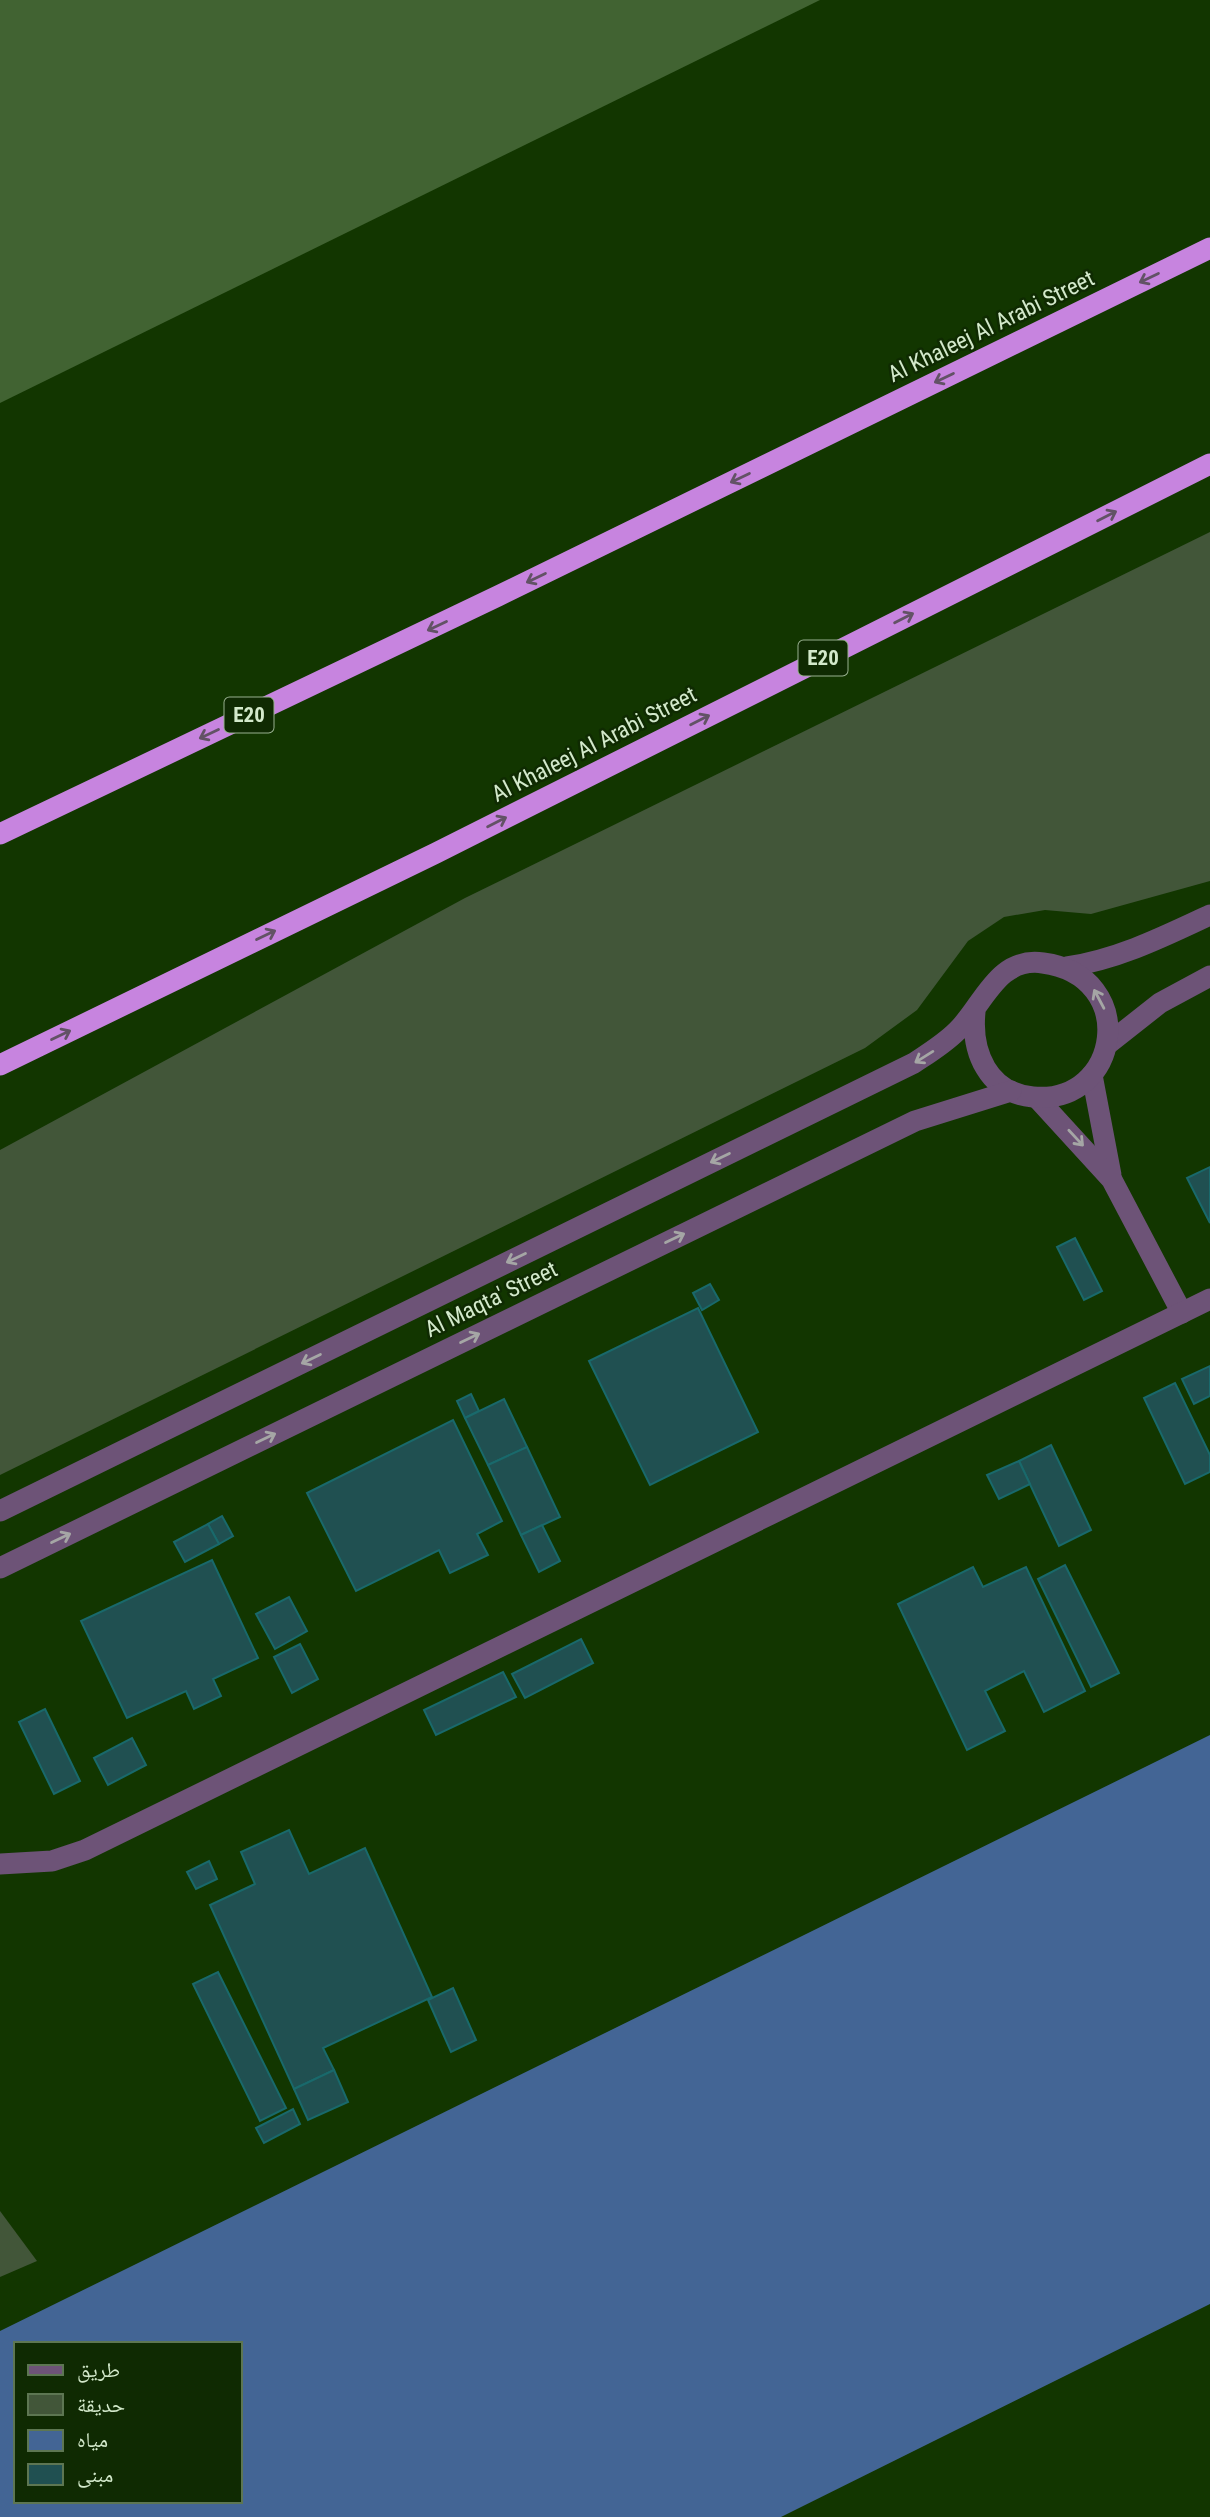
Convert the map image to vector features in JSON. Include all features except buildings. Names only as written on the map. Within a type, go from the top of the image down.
[{"type":"highway","name":"Al Khaleej Al Arabi Street","points":[[0,834],[498,596],[1210,248]]},
{"type":"highway","name":"Al Khaleej Al Arabi Street","points":[[0,1065],[436,853],[1210,464]]},
{"type":"street","points":[[1210,915],[1131,952],[1099,962],[1067,967],[1039,962],[1011,969],[988,987],[975,1012],[973,1036],[978,1059],[992,1078],[1011,1091],[1037,1098],[1058,1096],[1076,1088],[1092,1074],[1108,1044],[1160,1003],[1210,976]]},
{"type":"street","points":[[1067,967],[1087,979],[1101,999],[1108,1021],[1108,1044]]},
{"type":"street","name":"Al Maqta' Street","points":[[0,1511],[915,1063],[957,1032],[975,1012]]},
{"type":"street","points":[[1092,1074],[1112,1180]]},
{"type":"street","name":"Al Maqta' Street","points":[[0,1568],[915,1121],[1011,1091]]},
{"type":"street","points":[[1037,1098],[1112,1180],[1182,1312]]},
{"type":"street","points":[[0,1864],[52,1861],[85,1850],[1210,1299]]},
{"type":"green space","points":[[0,0],[820,0],[0,403]]},
{"type":"green space","points":[[1210,532],[1210,881],[1091,914],[1045,910],[1004,917],[968,941],[917,1010],[865,1048],[0,1475],[0,1150],[465,898]]},
{"type":"green space","points":[[0,2211],[37,2261],[0,2277]]},
{"type":"water","points":[[1210,1735],[1210,2304],[781,2517],[0,2517],[0,2331]]}]
